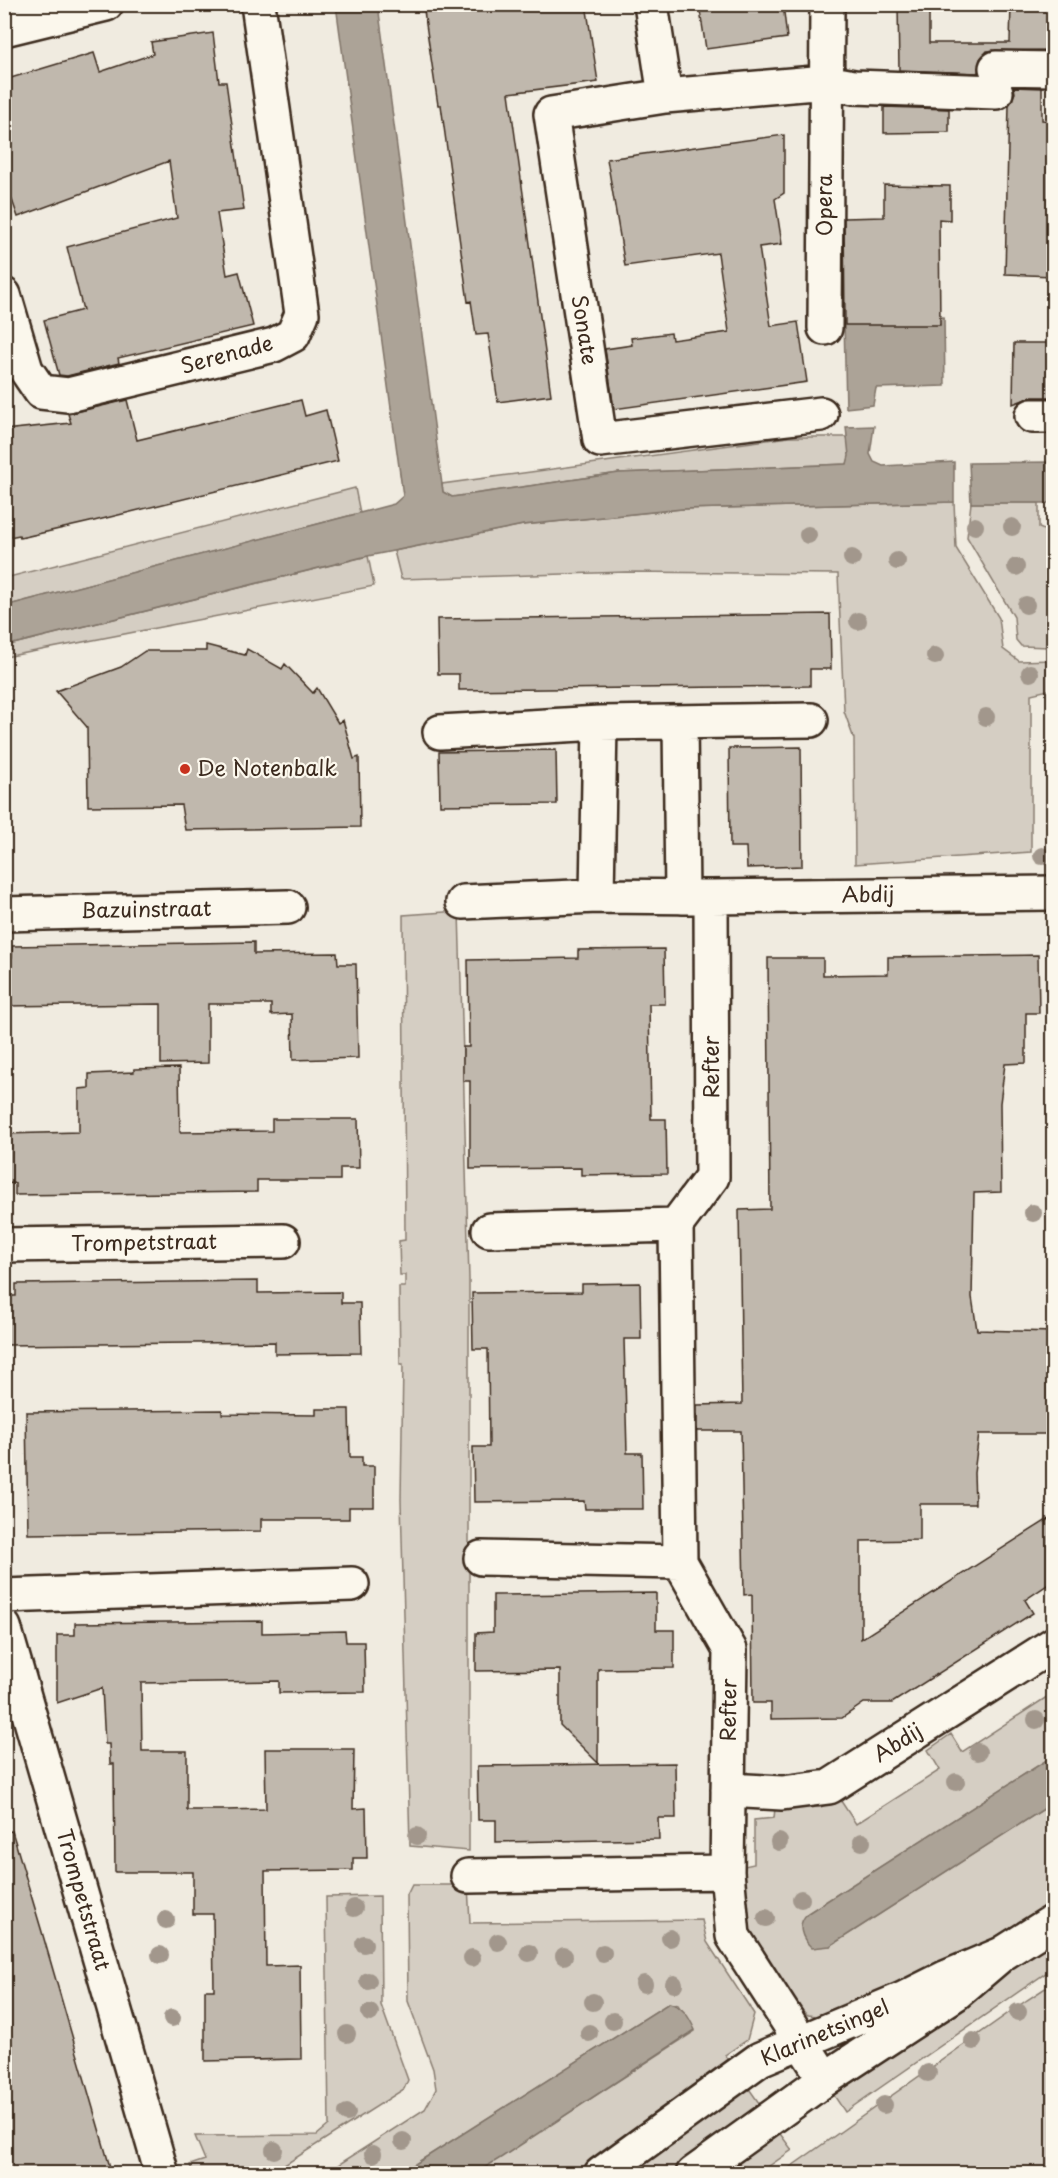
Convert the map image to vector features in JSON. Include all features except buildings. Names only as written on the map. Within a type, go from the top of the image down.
[{"type":"street","points":[[4,29],[106,4]]},
{"type":"street","name":"Serenade","points":[[4,295],[26,370],[41,392],[68,395],[274,345],[292,335],[302,314],[258,4]]},
{"type":"street","points":[[651,4],[665,96]]},
{"type":"street","name":"Opera","points":[[825,328],[827,4]]},
{"type":"street","points":[[826,82],[854,87],[996,80],[1053,69]]},
{"type":"street","name":"Sonate","points":[[821,414],[600,440],[551,114],[665,96],[826,82]]},
{"type":"street","points":[[440,732],[600,723],[811,720]]},
{"type":"street","points":[[680,722],[697,897]]},
{"type":"street","points":[[597,896],[600,723]]},
{"type":"street","name":"Abdij","points":[[463,902],[597,896],[1053,893]]},
{"type":"street","name":"Refter","points":[[697,897],[712,1177],[676,1225],[680,1562],[730,1650],[728,1872],[733,1936],[825,2079]]},
{"type":"street","name":"Bazuinstraat","points":[[4,914],[288,907]]},
{"type":"street","points":[[489,1230],[676,1225]]},
{"type":"street","name":"Trompetstraat","points":[[4,1245],[283,1241]]},
{"type":"street","points":[[481,1558],[680,1562]]},
{"type":"street","points":[[4,1596],[352,1584]]},
{"type":"street","name":"Trompetstraat","points":[[4,1627],[162,2174]]},
{"type":"street","name":"Abdij","points":[[728,1790],[782,1792],[829,1787],[1053,1644]]},
{"type":"street","points":[[468,1876],[728,1872]]},
{"type":"street","name":"Klarinetsingel","points":[[693,2174],[825,2079],[955,1994],[1002,1954],[1053,1921]]},
{"type":"street","name":"Klarinetsingel","points":[[601,2174],[760,2058],[799,2040],[903,2000],[945,1978],[1002,1954]]},
{"type":"shaded area","points":[[336,5],[378,5],[443,492],[452,497],[619,473],[847,464],[849,456],[846,427],[874,426],[870,454],[874,462],[883,466],[954,462],[954,502],[682,509],[523,525],[363,557],[5,646],[5,606],[394,504],[403,496]]},
{"type":"shaded area","points":[[944,317],[945,386],[876,388],[873,405],[846,408],[844,320]]},
{"type":"shaded area","points":[[789,437],[848,437],[850,456],[847,464],[619,473],[452,497],[443,492],[442,484]]},
{"type":"shaded area","points":[[1053,462],[1053,503],[971,503],[969,463]]},
{"type":"shaded area","points":[[355,488],[360,513],[5,606],[5,578]]},
{"type":"shaded area","points":[[954,502],[956,548],[999,618],[1003,649],[1019,661],[1053,660],[1053,689],[1031,694],[1031,852],[855,864],[854,739],[844,711],[838,574],[626,572],[401,579],[394,551],[523,525],[682,509]]},
{"type":"shaded area","points":[[971,503],[1039,503],[1039,528],[1049,532],[1053,572],[1053,621],[1049,622],[1049,647],[1021,646],[1016,640],[1014,617],[967,537]]},
{"type":"shaded area","points":[[368,556],[374,586],[5,657],[5,646]]},
{"type":"shaded area","points":[[459,911],[469,1279],[469,1851],[410,1846],[401,1500],[403,1364],[400,1364],[399,1287],[405,1287],[405,1275],[400,1275],[399,1241],[405,1240],[403,915]]},
{"type":"shaded area","points":[[1053,1693],[1053,1756],[808,1913],[830,1946],[1053,1803],[1053,1901],[932,1976],[822,2017],[808,2015],[797,2007],[748,1932],[744,1866],[754,1864],[754,1820],[774,1818],[775,1808],[821,1807],[839,1798],[856,1824],[940,1770],[928,1750],[951,1734],[962,1752]]},
{"type":"shaded area","points":[[1053,1756],[1053,1803],[830,1946],[812,1948],[808,1944],[801,1931],[801,1926],[808,1913]]},
{"type":"shaded area","points":[[412,1885],[468,1885],[470,1923],[702,1920],[707,1942],[754,2014],[747,2040],[725,2055],[731,2065],[581,2173],[476,2173],[695,2031],[678,2005],[669,2003],[401,2173],[324,2174],[425,2109],[436,2089],[433,2069],[408,2001],[407,1895]]},
{"type":"shaded area","points":[[380,1896],[381,2005],[408,2080],[404,2089],[272,2173],[193,2173],[190,2165],[205,2160],[195,2136],[317,2135],[329,2125],[326,1897]]},
{"type":"shaded area","points":[[1053,1942],[1053,1968],[845,2112],[831,2091],[935,2018]]},
{"type":"shaded area","points":[[1053,1983],[1053,2173],[782,2173],[1027,2000]]},
{"type":"shaded area","points":[[669,2003],[679,2007],[685,2013],[695,2030],[502,2157],[476,2173],[401,2173]]},
{"type":"shaded area","points":[[745,2083],[764,2110],[676,2173],[619,2174]]},
{"type":"shaded area","points":[[775,2127],[792,2150],[759,2173],[712,2174]]},
{"type":"place","name":"De Notenbalk","points":[[185,769]]}]
